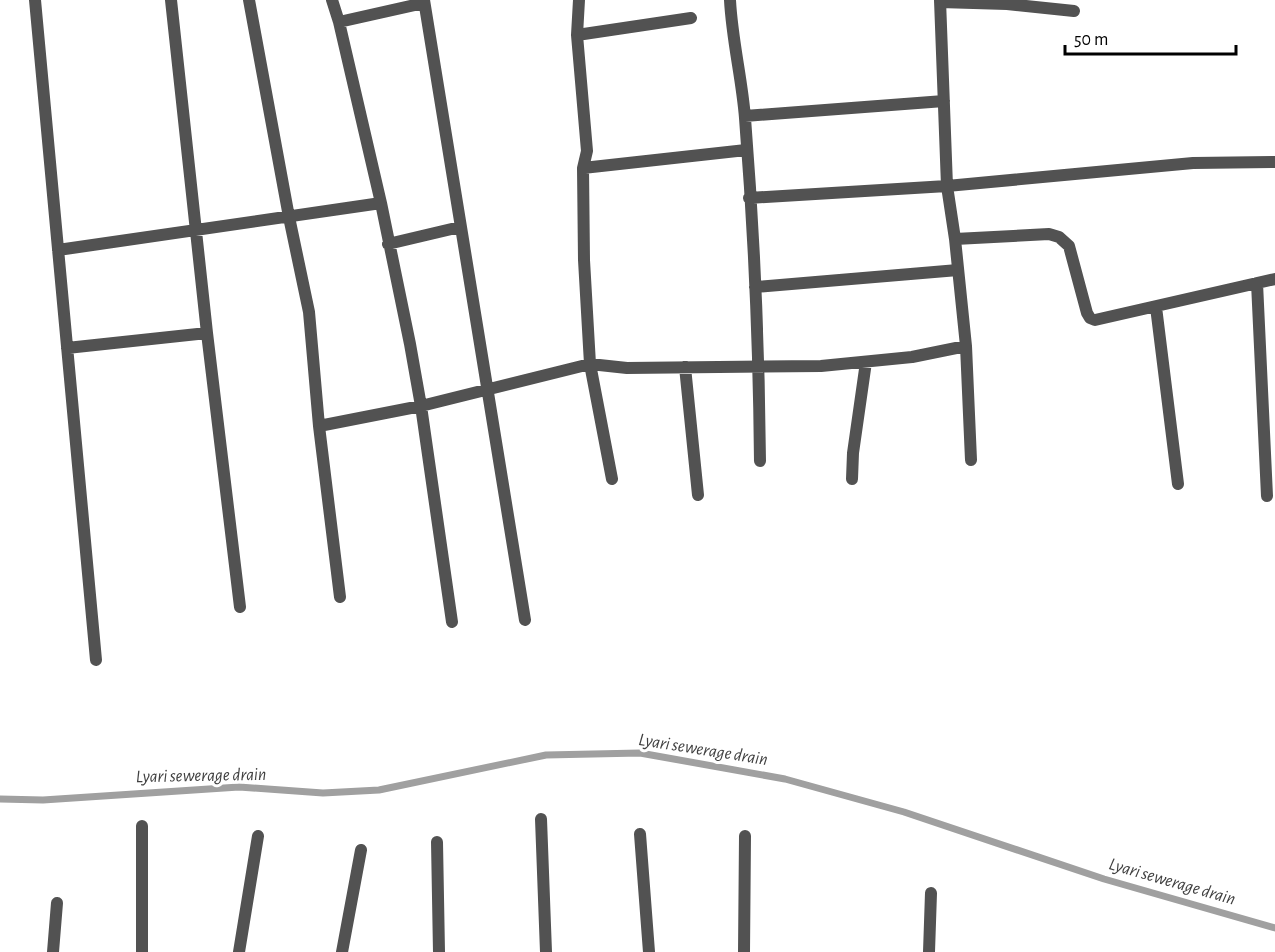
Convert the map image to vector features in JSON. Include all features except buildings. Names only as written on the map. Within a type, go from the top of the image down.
[{"type":"street","points":[[35,0],[96,660]]},
{"type":"street","points":[[171,0],[195,230],[240,607]]},
{"type":"street","points":[[249,0],[288,217],[309,312],[319,426],[340,597]]},
{"type":"street","points":[[332,0],[381,203],[410,344],[452,622]]},
{"type":"street","points":[[579,0],[577,35],[586,151],[583,168],[584,260],[590,364],[612,479]]},
{"type":"street","points":[[730,0],[731,26],[745,116],[759,366],[760,461]]},
{"type":"street","points":[[971,460],[966,346],[947,186],[940,1],[1007,4],[1074,11]]},
{"type":"street","points":[[339,22],[424,2],[525,620]]},
{"type":"street","points":[[577,35],[691,18]]},
{"type":"street","points":[[745,116],[944,101]]},
{"type":"street","points":[[583,168],[746,150]]},
{"type":"street","points":[[749,198],[947,186],[1192,163],[1275,162]]},
{"type":"street","points":[[58,250],[381,203]]},
{"type":"street","points":[[388,244],[460,227]]},
{"type":"street","points":[[955,239],[1049,234],[1059,237],[1069,246],[1087,313],[1095,321],[1275,279]]},
{"type":"street","points":[[755,287],[958,270]]},
{"type":"street","points":[[1257,283],[1267,496]]},
{"type":"street","points":[[1156,307],[1178,484]]},
{"type":"street","points":[[68,348],[207,333]]},
{"type":"street","points":[[319,426],[421,406],[590,364],[627,368],[821,366],[912,357],[966,346]]},
{"type":"street","points":[[852,479],[853,453],[866,362]]},
{"type":"street","points":[[685,367],[698,495]]},
{"type":"street","points":[[541,819],[546,952]]},
{"type":"street","points":[[142,826],[142,952]]},
{"type":"street","points":[[640,834],[649,952]]},
{"type":"street","points":[[239,952],[258,836]]},
{"type":"street","points":[[744,952],[745,836]]},
{"type":"street","points":[[437,842],[439,952]]},
{"type":"street","points":[[342,952],[361,850]]},
{"type":"street","points":[[929,952],[931,893]]},
{"type":"street","points":[[52,952],[57,903]]},
{"type":"waterway","name":"Lyari sewerage drain","points":[[0,799],[43,800],[239,787],[323,793],[379,790],[546,755],[640,753],[785,779],[904,812],[1104,879],[1275,928]]}]
